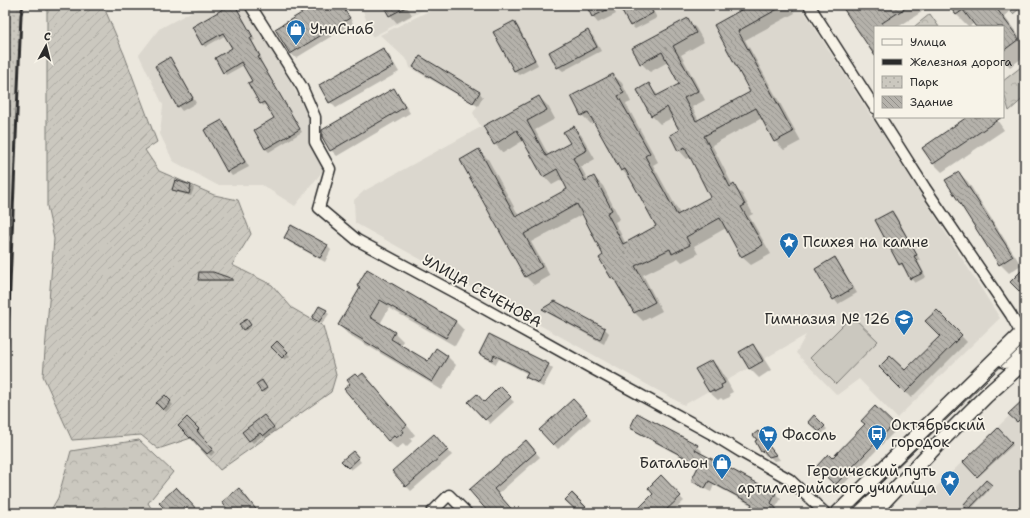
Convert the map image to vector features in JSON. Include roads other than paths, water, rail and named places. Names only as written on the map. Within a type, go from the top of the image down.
[{"type":"main road","points":[[986,396],[1024,339]]},
{"type":"main road","points":[[838,513],[929,424],[1024,339]]},
{"type":"main road","points":[[873,513],[986,396],[1025,361]]},
{"type":"main road","points":[[850,513],[929,424]]},
{"type":"main road","points":[[859,513],[913,470]]},
{"type":"street","name":"УЛИЦА СЕЧЕНОВА","points":[[250,5],[302,87],[316,117],[315,142],[330,169],[319,208],[357,240],[710,433],[788,479],[825,513]]},
{"type":"street","points":[[810,5],[874,106]]},
{"type":"street","points":[[881,118],[1011,316],[1024,339]]},
{"type":"street","points":[[431,513],[449,495],[467,513]]},
{"type":"tram line","points":[[850,513],[1025,343]]},
{"type":"railway","points":[[5,462],[7,358],[21,15],[23,5]]},
{"type":"place","name":"УниСнаб","points":[[296,46]]},
{"type":"place","name":"Психея на камне","points":[[789,259]]},
{"type":"place","name":"Гимназия № 126","points":[[904,336]]},
{"type":"place","name":"Октябрьский городок","points":[[877,451]]},
{"type":"place","name":"Фасоль","points":[[768,452]]},
{"type":"place","name":"Батальон","points":[[722,480]]},
{"type":"place","name":"Героический путь артиллерийского училища","points":[[950,497]]}]
